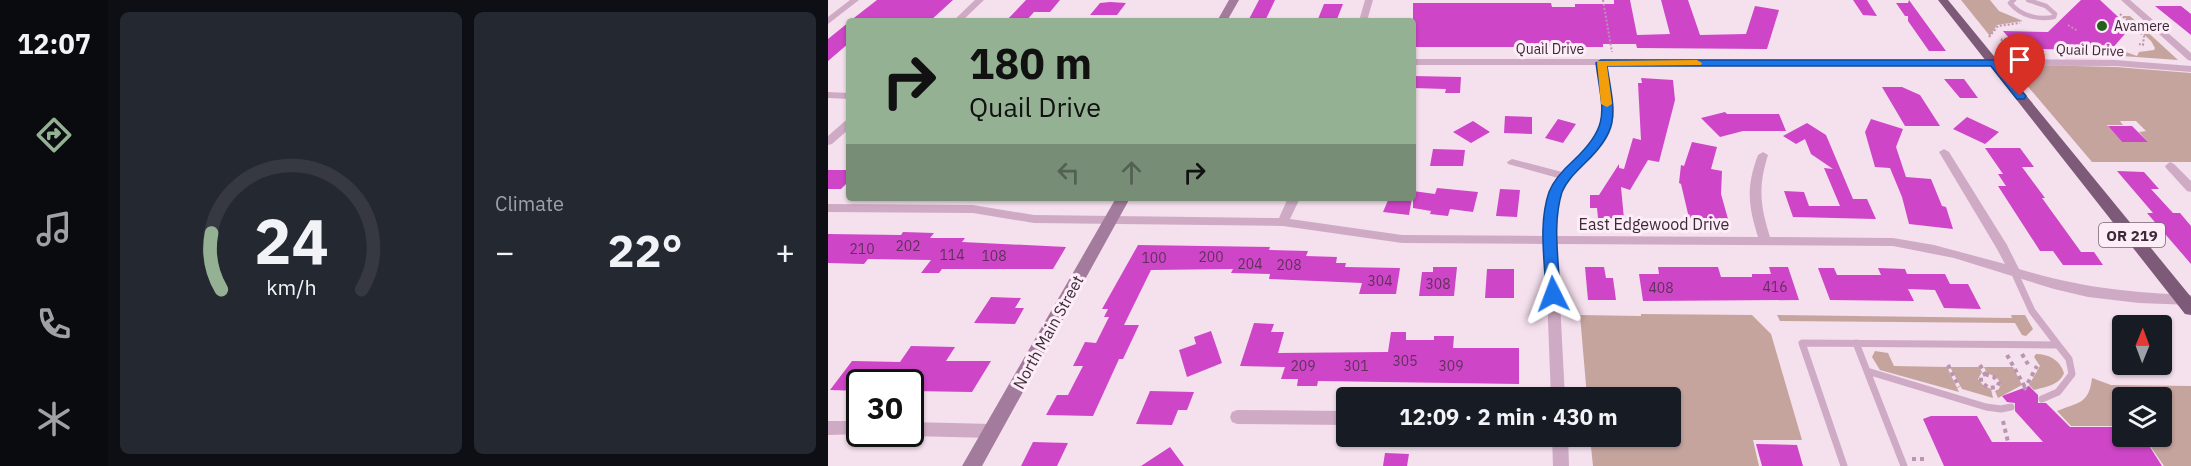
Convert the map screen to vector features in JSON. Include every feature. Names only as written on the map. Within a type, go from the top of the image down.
[{"type":"main road","name":"OR 219","points":[[1943,0],[2189,303]]},
{"type":"street","points":[[828,21],[855,0]]},
{"type":"street","points":[[960,18],[980,0]]},
{"type":"street","points":[[1224,18],[1234,0]]},
{"type":"street","points":[[1364,18],[1370,0]]},
{"type":"street","points":[[2125,0],[2191,58]]},
{"type":"street","name":"Quail Drive","points":[[1416,62],[2115,63],[2191,69]]},
{"type":"street","points":[[1558,387],[1551,240],[1553,204],[1564,177],[1596,146],[1606,129],[1608,114],[1601,63]]},
{"type":"street","points":[[828,95],[846,96]]},
{"type":"street","points":[[828,142],[846,126]]},
{"type":"street","points":[[1944,152],[2014,270]]},
{"type":"street","points":[[1763,155],[1754,185],[1754,202],[1765,240]]},
{"type":"street","points":[[1512,162],[1564,177]]},
{"type":"street","points":[[2170,166],[2191,188]]},
{"type":"street","name":"North Main Street","points":[[972,466],[1121,201]]},
{"type":"street","points":[[1283,222],[1293,201]]},
{"type":"street","name":"East Edgewood Drive","points":[[828,208],[973,209],[1034,219],[1283,222],[1402,239],[1893,242],[1920,245],[2093,294],[2189,303]]},
{"type":"street","points":[[1237,417],[1336,418]]},
{"type":"street","points":[[828,428],[846,428]]},
{"type":"street","points":[[924,429],[992,430]]},
{"type":"street","points":[[1560,447],[1561,466]]},
{"type":"lane","points":[[2014,0],[2010,3],[2011,6],[2025,14],[2045,19],[2054,17],[2055,14],[2050,9],[2028,0]]},
{"type":"lane","points":[[2014,270],[2032,311],[2069,359],[2072,374],[2058,392],[2042,399]]},
{"type":"lane","points":[[1844,466],[1802,343],[2058,345]]},
{"type":"lane","points":[[1856,343],[1905,466]]},
{"type":"lane","points":[[1867,371],[1986,407],[2001,409],[2012,407]]},
{"type":"path","points":[[1603,0],[1612,56]]},
{"type":"path","points":[[2120,14],[2144,36],[2143,45],[2139,44]]},
{"type":"path","points":[[1989,37],[1999,25],[2028,22]]},
{"type":"path","points":[[2068,25],[2079,31]]},
{"type":"path","points":[[2023,50],[2009,40],[2002,39],[2001,42],[2015,52],[2023,50],[2050,52]]},
{"type":"path","points":[[2006,352],[2025,389],[2037,366]]},
{"type":"path","points":[[2021,352],[2029,366]]},
{"type":"path","points":[[1948,365],[1961,391]]},
{"type":"path","points":[[1980,365],[1985,374]]},
{"type":"path","points":[[1992,388],[1998,386],[1998,381],[1991,375],[1985,374],[1980,377],[1981,382],[1992,388],[1994,394]]},
{"type":"path","points":[[2002,421],[2008,442]]},
{"type":"path","points":[[1912,459],[1928,459]]},
{"type":"shaded area","points":[[1961,0],[1990,0],[1999,11],[2023,21],[1997,25],[1990,36]]},
{"type":"shaded area","points":[[2123,16],[2130,16],[2178,60],[2122,56],[2126,52],[2137,56],[2139,52],[2155,48],[2151,41]]},
{"type":"shaded area","points":[[2028,65],[2116,67],[2191,73],[2191,162],[2092,162],[2013,69]],"holes":[[[2120,121],[2136,121],[2146,131],[2139,132],[2148,142],[2122,142],[2107,125],[2123,125]]]},
{"type":"shaded area","points":[[1641,314],[1752,315],[1771,334],[1802,440],[1753,440],[1759,466],[1593,466],[1591,447],[1681,447],[1681,387],[1586,387],[1580,315],[1641,316]]},
{"type":"shaded area","points":[[1777,315],[2012,318],[2011,315],[2025,315],[2033,329],[2026,336],[2022,335],[2015,323],[1780,321]]},
{"type":"shaded area","points":[[1875,351],[1888,353],[1894,366],[1947,367],[1959,392],[1880,370],[1872,357]]},
{"type":"shaded area","points":[[2036,354],[2053,359],[2064,373],[2056,383],[2034,390],[2029,385],[2040,366],[2034,357]]},
{"type":"shaded area","points":[[1950,367],[1979,367],[1982,372],[1978,379],[1991,389],[1993,398],[1962,389]]},
{"type":"shaded area","points":[[1984,367],[2013,367],[2022,385],[1998,398],[1995,391],[1999,389],[2001,383],[1996,377],[1987,373]]},
{"type":"shaded area","points":[[2092,378],[2111,385],[2191,386],[2191,466],[2164,466],[2151,447],[2172,447],[2172,387],[2112,387],[2112,426],[2071,426],[2057,411],[2082,401],[2091,387]]},
{"type":"building","points":[[877,0],[953,0],[933,18],[854,18]]},
{"type":"building","points":[[1026,0],[1060,0],[1050,12],[1034,12],[1029,18],[1009,18]]},
{"type":"building","points":[[1259,0],[1275,0],[1266,18],[1250,18]]},
{"type":"building","points":[[1614,0],[1630,0],[1637,35],[1670,34],[1661,0],[1688,0],[1700,35],[1746,34],[1755,6],[1779,10],[1767,49],[1637,48],[1636,44],[1603,44],[1603,47],[1416,47],[1416,18],[1413,18],[1413,3],[1551,3],[1552,7],[1575,7],[1575,4],[1614,4]]},
{"type":"building","points":[[1853,0],[1867,0],[1877,16],[1863,15]]},
{"type":"building","points":[[1909,0],[1946,51],[1929,51],[1908,21],[1908,16],[1905,16],[1896,3],[1908,3]]},
{"type":"building","name":"Avamere","points":[[2081,0],[2100,0],[2130,28],[2111,50],[2023,49],[2016,46],[2003,31],[2048,32]]},
{"type":"building","points":[[1100,3],[1126,3],[1117,15],[1090,15]]},
{"type":"building","points":[[1324,4],[1343,4],[1337,18],[1318,18]]},
{"type":"building","points":[[2155,6],[2181,6],[2191,14],[2191,35]]},
{"type":"building","points":[[846,24],[846,46],[828,61],[828,39]]},
{"type":"building","points":[[1416,76],[1461,77],[1460,93],[1445,93],[1446,89],[1416,88]]},
{"type":"building","points":[[1641,78],[1673,80],[1675,100],[1659,162],[1648,160],[1630,190],[1621,187],[1624,219],[1598,218],[1597,208],[1590,208],[1590,195],[1599,195],[1619,164],[1619,168],[1624,169],[1633,138],[1641,140],[1638,83],[1642,83]]},
{"type":"building","points":[[1944,79],[1964,79],[1978,98],[1960,98]]},
{"type":"building","points":[[1882,87],[1902,87],[1920,95],[1940,126],[1905,126]]},
{"type":"building","points":[[1725,112],[1727,114],[1779,114],[1786,131],[1743,131],[1720,137],[1701,118]]},
{"type":"building","points":[[1505,116],[1532,117],[1532,134],[1504,133]]},
{"type":"building","points":[[1967,117],[1999,132],[1985,144],[1953,129]]},
{"type":"building","points":[[1558,119],[1576,124],[1563,143],[1545,138]]},
{"type":"building","points":[[1871,119],[1903,129],[1896,147],[1906,177],[1931,179],[1942,206],[1946,207],[1953,229],[1909,224],[1902,197],[1890,168],[1875,167],[1865,132]]},
{"type":"building","points":[[1473,121],[1490,132],[1471,143],[1453,132]]},
{"type":"building","points":[[1807,123],[1826,135],[1853,199],[1867,199],[1876,219],[1793,217],[1784,191],[1804,192],[1809,206],[1840,206],[1824,168],[1833,169],[1811,154],[1805,139],[1796,144],[1783,136]]},
{"type":"building","points":[[2108,126],[2132,126],[2148,142],[2122,142]]},
{"type":"building","points":[[1692,142],[1717,147],[1711,169],[1722,171],[1721,194],[1728,219],[1689,218],[1679,183],[1681,165],[1684,166]]},
{"type":"building","points":[[1985,148],[2020,148],[2034,167],[2022,167],[2045,198],[2042,198],[2081,252],[2094,252],[2103,265],[2063,265],[2053,251],[2040,251],[1998,186],[2006,186],[1998,174],[2003,174]]},
{"type":"building","points":[[1433,149],[1465,150],[1463,166],[1430,166]]},
{"type":"building","points":[[828,170],[846,170],[846,184],[841,189],[828,189]]},
{"type":"building","points":[[2117,171],[2144,172],[2159,189],[2151,189],[2173,213],[2180,213],[2191,226],[2191,264],[2147,213],[2153,213]]},
{"type":"building","points":[[1437,188],[1478,192],[1473,212],[1450,209],[1448,216],[1430,214],[1431,211],[1413,208],[1416,191],[1435,194]]},
{"type":"building","points":[[1500,189],[1520,190],[1517,217],[1496,216]]},
{"type":"building","points":[[1388,201],[1411,201],[1409,215],[1383,212]]},
{"type":"building","points":[[903,232],[934,233],[930,238],[965,238],[962,242],[1066,247],[1053,269],[942,269],[939,273],[921,273],[931,260],[868,259],[864,264],[828,263],[828,234],[901,235]]},
{"type":"building","points":[[1138,245],[1270,247],[1269,250],[1308,251],[1306,256],[1337,257],[1336,263],[1346,263],[1345,267],[1400,268],[1396,294],[1359,294],[1362,283],[1269,279],[1270,274],[1231,273],[1233,269],[1151,270],[1124,325],[1139,325],[1123,359],[1119,359],[1093,416],[1046,415],[1057,395],[1068,395],[1083,366],[1073,366],[1085,342],[1096,343],[1109,317],[1104,317],[1108,309],[1102,309]]},
{"type":"building","points":[[1433,267],[1457,267],[1454,296],[1419,296],[1422,272],[1433,272]]},
{"type":"building","points":[[1585,267],[1604,267],[1606,278],[1613,278],[1616,300],[1588,300]]},
{"type":"building","points":[[1658,267],[1718,267],[1721,277],[1752,277],[1752,274],[1771,274],[1769,267],[1788,267],[1799,300],[1643,301],[1639,274],[1659,274]]},
{"type":"building","points":[[1818,268],[1834,268],[1837,275],[1881,275],[1878,268],[1905,269],[1907,274],[1945,274],[1950,284],[1968,284],[1981,309],[1944,308],[1935,290],[1908,289],[1914,301],[1830,300]]},
{"type":"building","points":[[1487,269],[1514,269],[1514,298],[1485,298]]},
{"type":"building","points":[[991,297],[1021,298],[1015,308],[1024,308],[1015,324],[974,323]]},
{"type":"building","points":[[1254,323],[1274,324],[1271,332],[1284,332],[1278,353],[1388,352],[1391,332],[1406,332],[1406,340],[1434,340],[1434,336],[1454,336],[1453,348],[1519,348],[1519,384],[1318,381],[1317,386],[1297,386],[1298,379],[1281,379],[1285,367],[1240,366]]},
{"type":"building","points":[[1211,331],[1222,363],[1187,377],[1179,350],[1196,344],[1194,337]]},
{"type":"building","points":[[911,346],[955,347],[946,361],[991,361],[972,392],[924,391],[924,369],[846,369],[846,391],[830,390],[852,361],[900,362]]},
{"type":"building","points":[[2029,386],[2038,395],[2038,403],[2046,403],[2070,427],[2112,427],[2112,447],[2150,447],[2162,466],[1944,466],[1923,419],[1931,416],[1977,416],[1992,442],[2043,442],[2015,411],[2015,403],[2007,402],[2002,396]]},
{"type":"building","points":[[1150,391],[1194,392],[1187,410],[1178,410],[1172,425],[1136,424]]},
{"type":"building","points":[[1033,442],[1068,443],[1057,466],[1021,466]]},
{"type":"building","points":[[1756,444],[1797,445],[1803,466],[1762,466]]},
{"type":"building","points":[[1170,447],[1184,466],[1141,466]]},
{"type":"building","points":[[1385,453],[1409,454],[1407,466],[1383,466]]},
{"type":"slow traffic","points":[[1607,104],[1601,63],[1697,63]]},
{"type":"place","name":"Avamere","points":[[2102,26]]},
{"type":"route","points":[[1553,294],[1550,222],[1557,190],[1564,177],[1596,146],[1606,129],[1608,114],[1601,63],[1994,63],[2020,96]]}]
